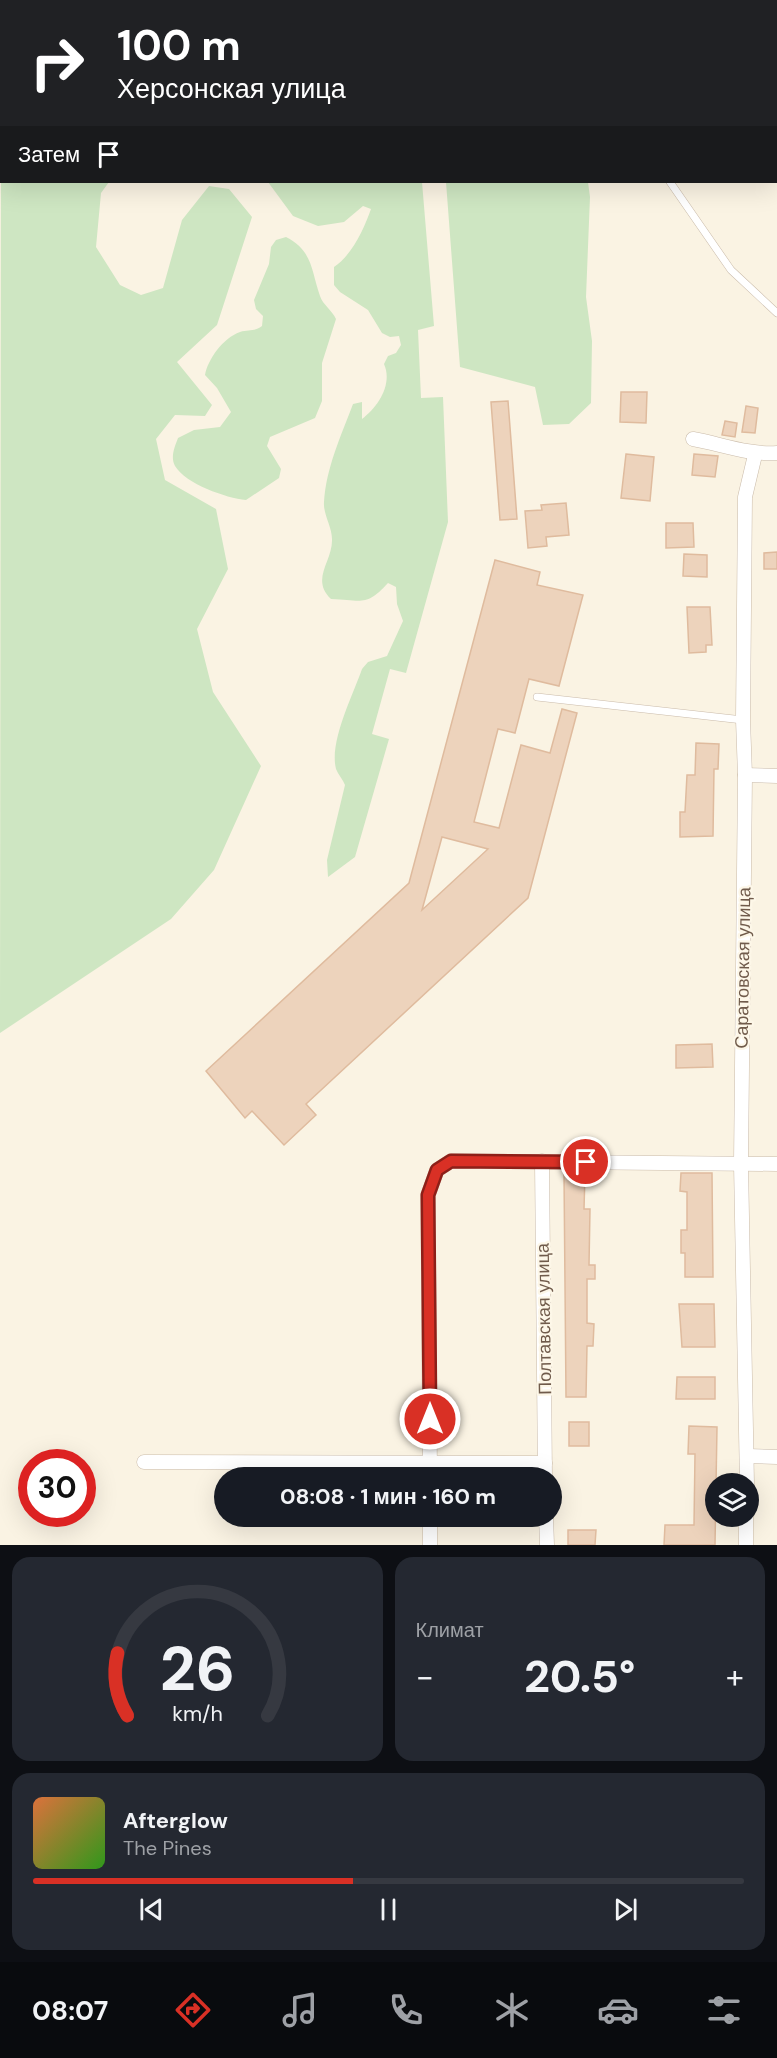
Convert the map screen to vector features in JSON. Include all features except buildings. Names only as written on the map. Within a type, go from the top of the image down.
[{"type":"street","points":[[693,439],[732,446],[755,454],[777,453]]},
{"type":"street","name":"Саратовская улица","points":[[747,1473],[741,1164],[745,774],[742,720],[745,497],[755,454]]},
{"type":"street","points":[[745,774],[777,776]]},
{"type":"street","points":[[430,1467],[428,1195],[437,1170],[451,1161],[777,1164]]},
{"type":"street","name":"Полтавская улица","points":[[542,1161],[545,1467]]},
{"type":"street","points":[[748,1456],[777,1457]]},
{"type":"street","points":[[144,1462],[303,1467]]},
{"type":"street","points":[[430,1527],[430,1545]]},
{"type":"street","points":[[546,1527],[547,1545]]},
{"type":"street","points":[[746,1527],[746,1545]]},
{"type":"lane","points":[[671,183],[731,270],[777,313]]},
{"type":"lane","points":[[537,696],[742,720]]},
{"type":"green space","points":[[1,183],[108,183],[101,193],[96,247],[120,285],[141,295],[163,288],[182,220],[209,186],[229,189],[252,217],[217,325],[177,362],[212,405],[205,416],[175,415],[156,439],[165,480],[216,509],[228,569],[197,629],[213,692],[261,766],[214,870],[171,919],[0,1033]]},
{"type":"green space","points":[[269,183],[422,183],[434,326],[418,330],[421,398],[443,397],[448,522],[406,673],[390,669],[372,734],[389,739],[355,857],[328,877],[327,860],[345,785],[336,769],[335,758],[339,732],[362,669],[368,662],[387,656],[403,621],[397,604],[396,587],[388,583],[369,599],[357,601],[331,599],[325,592],[322,577],[332,539],[324,507],[325,489],[335,452],[353,404],[362,402],[362,419],[378,402],[387,379],[384,364],[388,356],[396,353],[401,345],[399,336],[390,337],[382,333],[368,310],[340,292],[334,285],[334,267],[352,249],[371,209],[363,206],[344,222],[318,226],[293,216]]},
{"type":"green space","points":[[446,183],[588,183],[590,197],[586,297],[592,341],[591,403],[569,424],[543,425],[535,387],[460,367]]},
{"type":"green space","points":[[286,237],[295,242],[306,255],[321,299],[336,319],[322,363],[322,401],[315,418],[270,437],[267,446],[281,469],[279,478],[246,500],[238,499],[207,489],[188,479],[175,466],[174,452],[178,438],[194,430],[220,427],[231,412],[217,388],[205,375],[213,356],[228,339],[240,332],[262,326],[263,316],[256,309],[254,300],[269,264],[271,247],[276,240]]},
{"type":"route","points":[[430,1419],[428,1195],[437,1170],[451,1161],[586,1162]]}]
